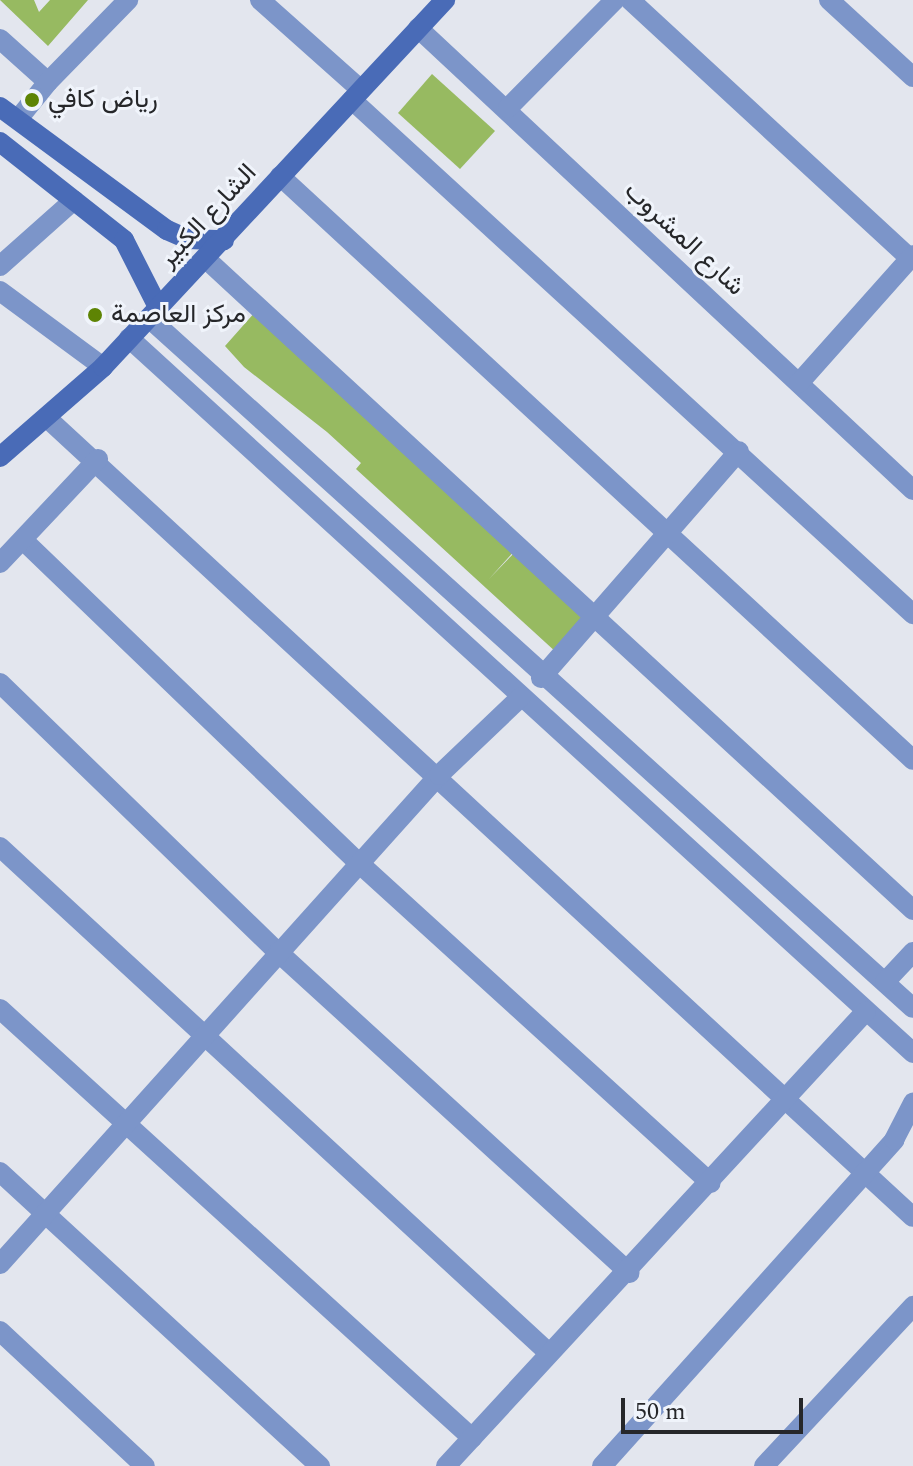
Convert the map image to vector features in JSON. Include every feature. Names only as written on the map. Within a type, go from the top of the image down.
[{"type":"street","name":"الشارع الكبير","points":[[4,450],[47,418],[103,367],[445,0]]},
{"type":"street","points":[[508,108],[615,0]]},
{"type":"street","points":[[630,0],[912,257],[799,383]]},
{"type":"street","points":[[829,0],[913,77]]},
{"type":"street","points":[[19,118],[119,3]]},
{"type":"street","points":[[274,5],[357,95],[913,614]]},
{"type":"street","name":"شارع المشروب","points":[[418,28],[508,108],[799,383],[909,479]]},
{"type":"street","points":[[0,39],[48,82]]},
{"type":"street","points":[[0,107],[19,118],[167,230],[187,239],[224,240]]},
{"type":"street","points":[[0,142],[124,240],[153,312],[541,678],[913,1008]]},
{"type":"street","points":[[280,176],[913,760]]},
{"type":"street","points":[[0,266],[74,200]]},
{"type":"street","points":[[206,259],[913,910]]},
{"type":"street","points":[[0,291],[103,367]]},
{"type":"street","points":[[129,338],[913,1053]]},
{"type":"street","points":[[47,418],[98,459],[913,1217]]},
{"type":"street","points":[[541,678],[739,451]]},
{"type":"street","points":[[0,563],[98,459]]},
{"type":"street","points":[[23,540],[360,864],[710,1183]]},
{"type":"street","points":[[0,683],[278,952],[629,1273]]},
{"type":"street","points":[[0,1264],[208,1041],[278,952],[439,775],[521,697]]},
{"type":"street","points":[[0,847],[549,1353]]},
{"type":"street","points":[[885,982],[913,952]]},
{"type":"street","points":[[0,1009],[472,1438]]},
{"type":"street","points":[[446,1466],[549,1353],[629,1273],[866,1011]]},
{"type":"street","points":[[602,1466],[864,1174],[902,1129],[913,1103]]},
{"type":"street","points":[[0,1172],[320,1466]]},
{"type":"street","points":[[764,1466],[913,1306]]},
{"type":"street","points":[[0,1331],[145,1466]]},
{"type":"building","points":[[0,0],[34,0],[39,12],[50,0],[88,0],[48,46]]},
{"type":"building","points":[[432,74],[495,131],[460,169],[398,113]]},
{"type":"building","points":[[256,311],[516,549],[489,579],[517,550],[589,619],[557,653],[356,469],[361,463],[244,367],[225,346]]},
{"type":"place","name":"رياض كافي","points":[[32,100]]},
{"type":"place","name":"مركز العاصمة","points":[[95,315]]}]
